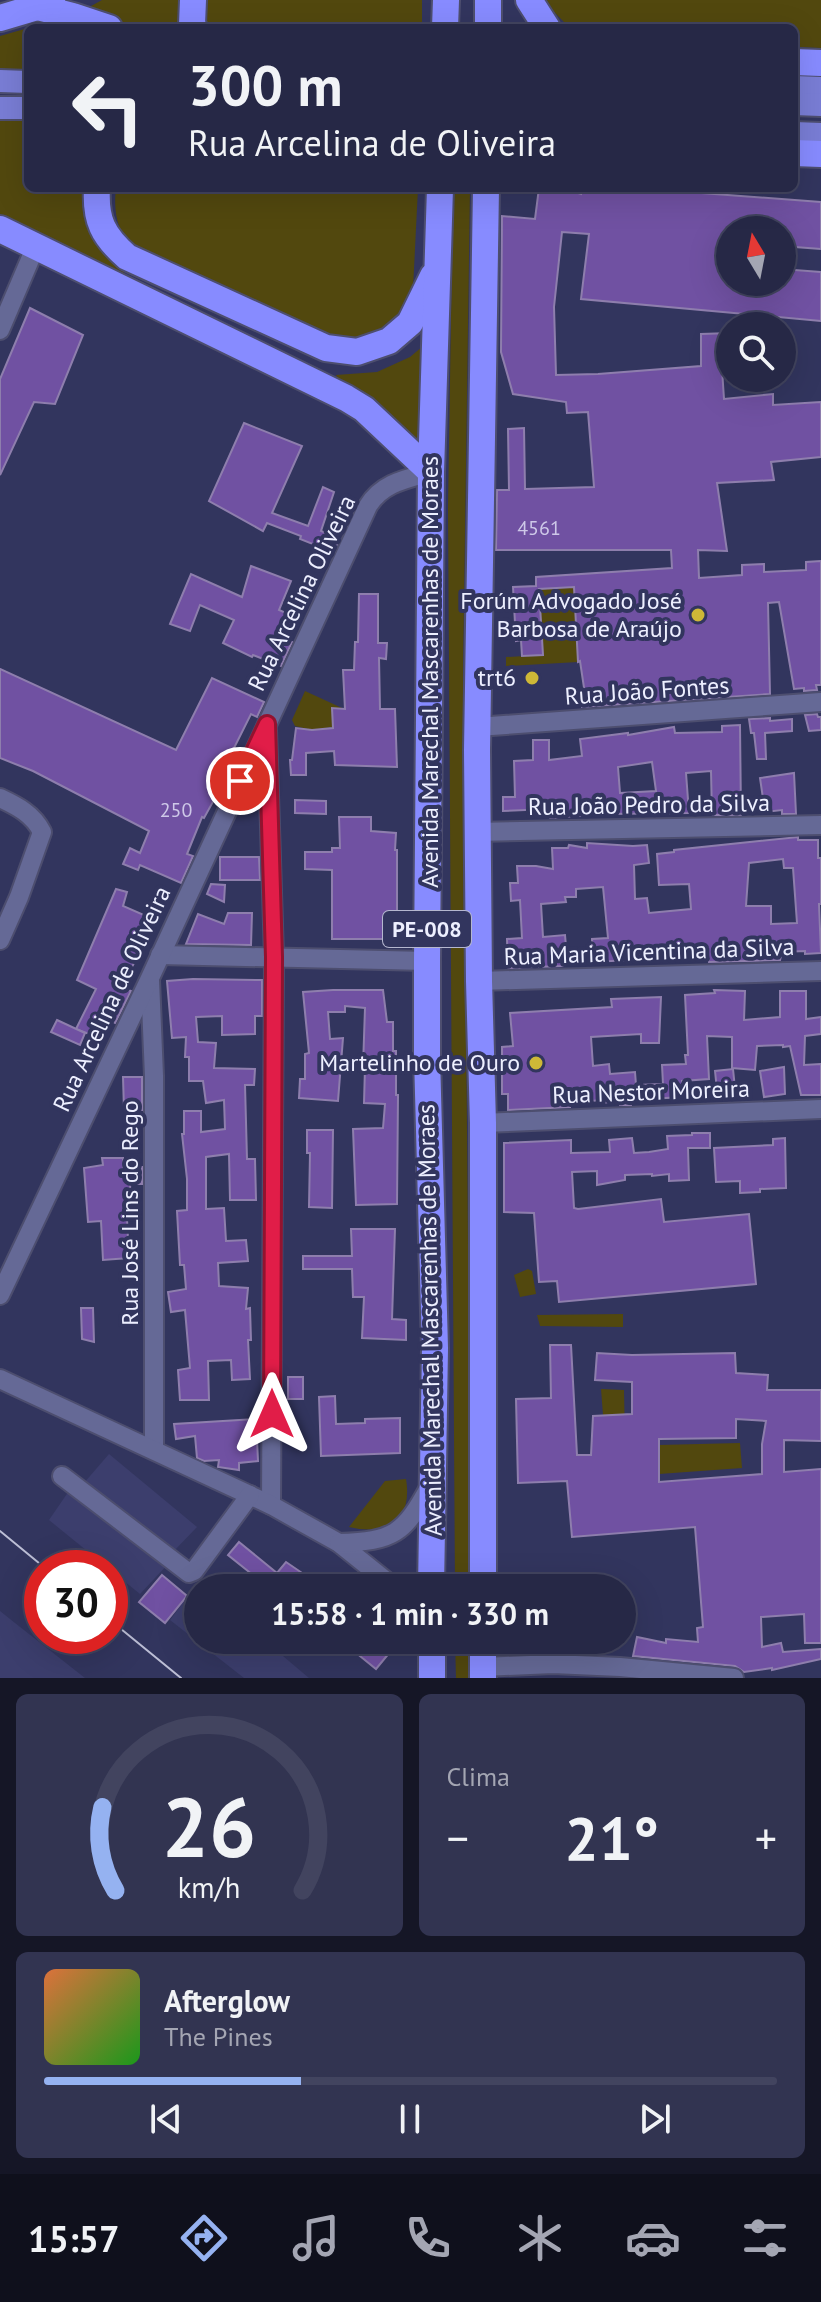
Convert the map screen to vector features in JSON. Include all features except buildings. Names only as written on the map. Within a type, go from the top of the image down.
[{"type":"highway","points":[[192,24],[193,0]]},
{"type":"highway","points":[[445,24],[446,0]]},
{"type":"highway","points":[[488,0],[488,24]]},
{"type":"highway","points":[[529,0],[544,24]]},
{"type":"highway","points":[[0,18],[44,4],[97,24]]},
{"type":"highway","points":[[798,62],[821,63]]},
{"type":"highway","points":[[798,153],[821,154]]},
{"type":"highway","points":[[97,192],[95,206],[102,228],[113,245],[127,257],[326,348],[357,352],[389,341],[410,323],[437,269]]},
{"type":"highway","name":"Avenida Marechal Mascarenhas de Moraes","points":[[431,1574],[435,1348],[427,961],[431,472],[440,192]]},
{"type":"highway","name":"Avenida Marechal Mascarenhas de Moraes","points":[[483,1574],[483,1123],[477,727],[487,192]]},
{"type":"highway","points":[[0,229],[346,398],[364,409],[431,472]]},
{"type":"highway","points":[[432,1654],[432,1678]]},
{"type":"main road","points":[[0,81],[24,82]]},
{"type":"main road","points":[[798,87],[821,88]]},
{"type":"main road","points":[[798,104],[821,105]]},
{"type":"main road","points":[[0,108],[24,108]]},
{"type":"main road","points":[[798,116],[821,116]]},
{"type":"main road","points":[[798,133],[821,134]]},
{"type":"street","points":[[0,330],[35,248]]},
{"type":"street","name":"Rua Arcelina Oliveira","points":[[267,724],[368,506],[380,491],[397,482],[431,472]]},
{"type":"street","name":"Rua João Fontes","points":[[477,727],[821,702]]},
{"type":"street","points":[[267,724],[274,957],[271,1505]]},
{"type":"street","name":"Rua Arcelina de Oliveira","points":[[0,1295],[267,724]]},
{"type":"street","points":[[0,798],[22,809],[42,832],[0,940]]},
{"type":"street","name":"Rua João Pedro da Silva","points":[[477,832],[821,825]]},
{"type":"street","points":[[160,955],[427,961]]},
{"type":"street","name":"Rua Maria Vicentina da Silva","points":[[479,981],[821,971]]},
{"type":"street","name":"Rua José Lins do Rego","points":[[150,978],[154,1076],[154,1449]]},
{"type":"street","name":"Rua Nestor Moreira","points":[[483,1123],[821,1109]]},
{"type":"street","points":[[0,1379],[271,1505],[339,1543],[378,1574]]},
{"type":"street","points":[[62,1476],[189,1573],[194,1571],[250,1495]]},
{"type":"street","points":[[339,1543],[369,1542],[388,1537],[401,1529],[416,1512],[433,1480]]},
{"type":"street","points":[[483,1672],[553,1664],[734,1678]]},
{"type":"shaded area","points":[[102,0],[181,0],[181,24],[109,24],[73,16]]},
{"type":"shaded area","points":[[200,0],[422,0],[422,24],[203,24]]},
{"type":"shaded area","points":[[542,0],[821,0],[821,48],[798,47],[798,24],[565,23]]},
{"type":"shaded area","points":[[24,29],[24,75],[0,74],[0,36]]},
{"type":"shaded area","points":[[0,120],[24,121],[24,192],[90,192],[104,250],[129,278],[0,216]]},
{"type":"shaded area","points":[[116,192],[418,192],[413,289],[406,308],[388,327],[359,340],[322,338],[132,252],[123,236],[115,206]]},
{"type":"shaded area","points":[[453,192],[470,192],[463,671],[471,1574],[455,1574],[448,508]]},
{"type":"shaded area","points":[[429,341],[427,461],[341,385],[336,375],[377,372],[410,357]]},
{"type":"shaded area","points":[[574,587],[578,662],[506,666],[506,657],[543,655],[539,589]]},
{"type":"shaded area","points":[[305,691],[342,708],[332,708],[333,727],[312,730],[295,726],[292,720]]},
{"type":"shaded area","points":[[528,1269],[532,1271],[536,1294],[520,1297],[514,1275]]},
{"type":"shaded area","points":[[623,1314],[623,1327],[540,1326],[537,1315]]},
{"type":"shaded area","points":[[601,1389],[624,1390],[625,1441],[612,1415],[603,1415]]},
{"type":"shaded area","points":[[740,1443],[742,1468],[659,1474],[659,1445]]},
{"type":"shaded area","points":[[109,1454],[197,1527],[172,1553],[84,1483]]},
{"type":"shaded area","points":[[406,1479],[405,1505],[394,1522],[375,1529],[349,1527],[385,1481]]},
{"type":"shaded area","points":[[71,1488],[169,1563],[140,1594],[128,1584],[128,1550],[86,1550],[49,1520]]},
{"type":"shaded area","points":[[184,1601],[184,1631],[170,1620]]},
{"type":"shaded area","points":[[0,1611],[24,1630],[24,1654],[54,1654],[85,1678],[0,1678]]},
{"type":"shaded area","points":[[213,1654],[281,1654],[309,1678],[244,1678]]},
{"type":"shaded area","points":[[455,1654],[471,1654],[472,1678],[456,1678]]},
{"type":"tram line","points":[[0,1531],[24,1551]]},
{"type":"tram line","points":[[128,1635],[181,1678]]},
{"type":"place","name":"Forúm Advogado José Barbosa de Araújo","points":[[698,615]]},
{"type":"place","name":"trt6","points":[[532,678]]},
{"type":"place","name":"Martelinho de Ouro","points":[[536,1063]]},
{"type":"route","points":[[240,781],[267,724],[274,957],[272,1414]]}]
